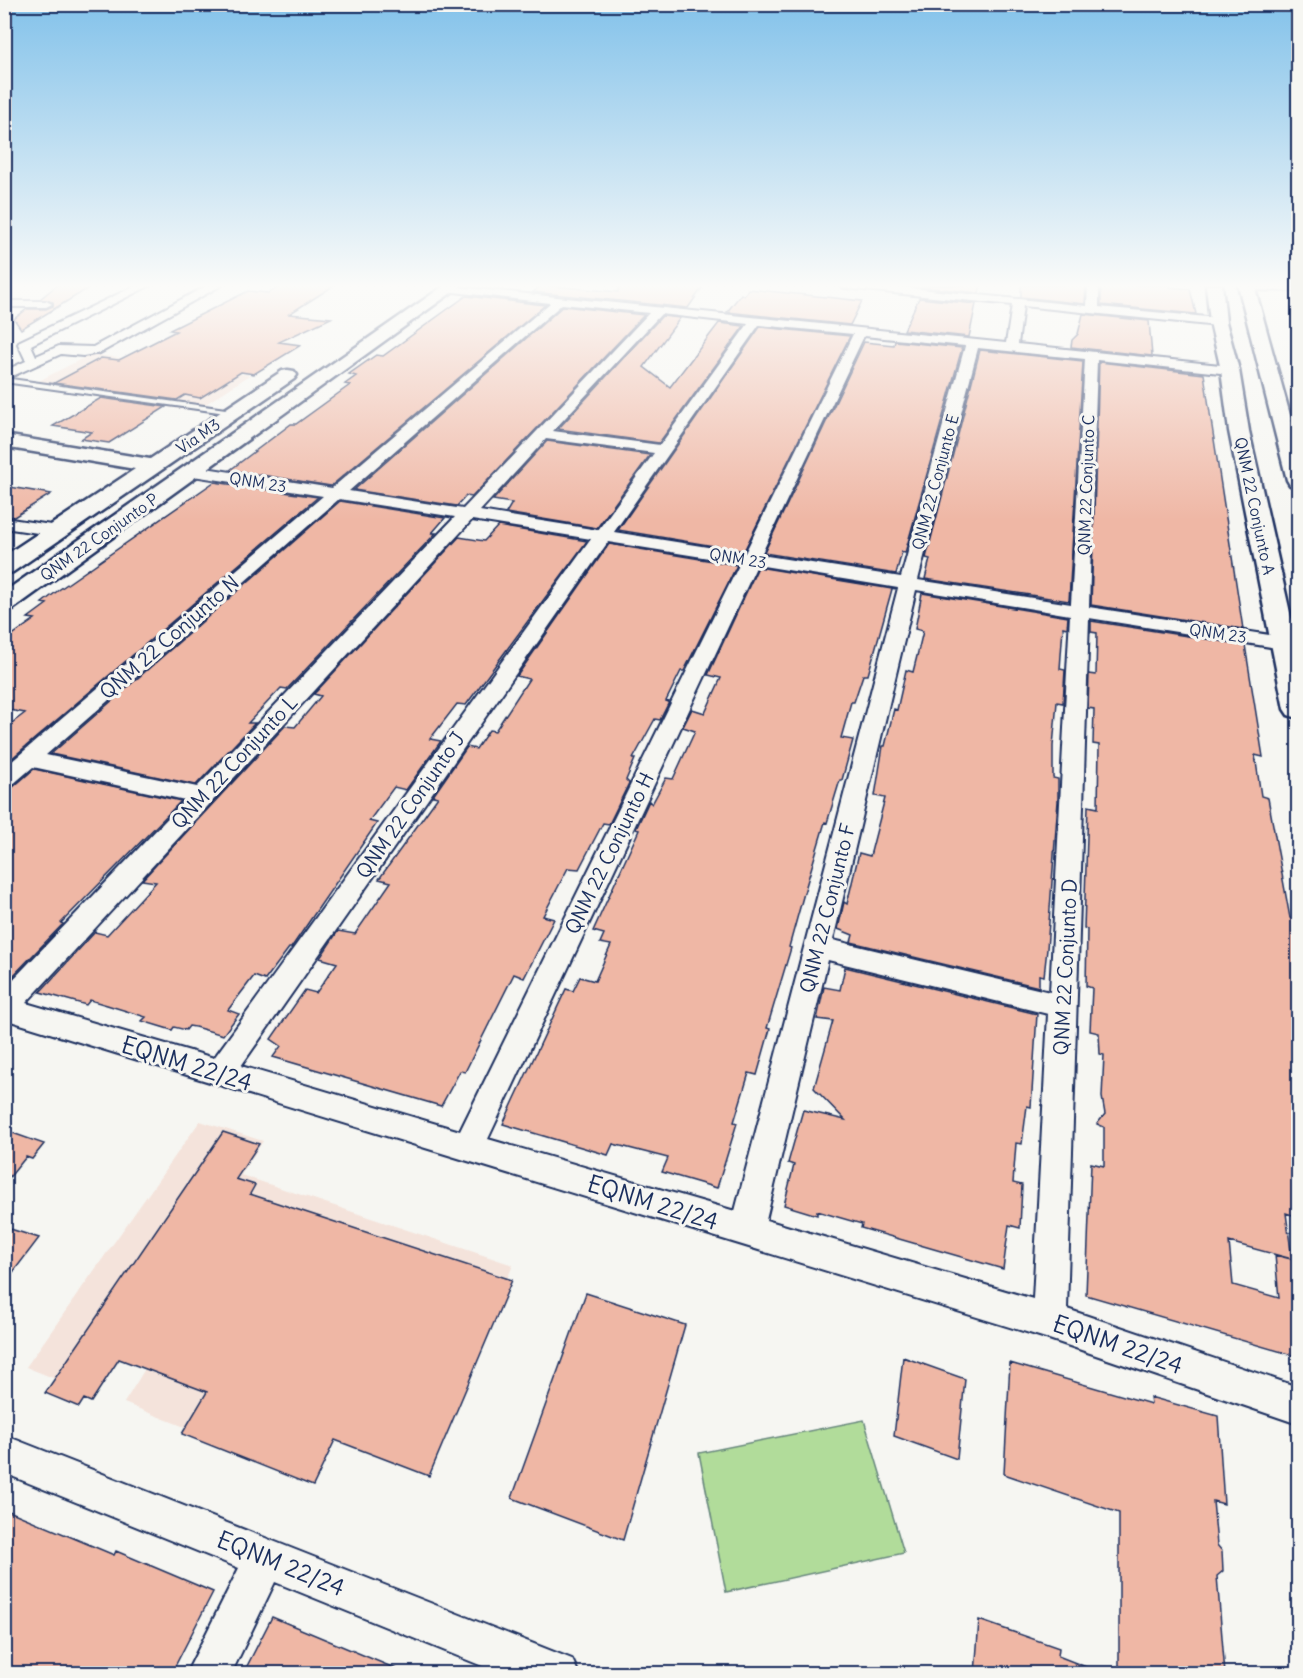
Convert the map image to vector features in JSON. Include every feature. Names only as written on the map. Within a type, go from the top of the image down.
[{"type":"main road","name":"Via M3","points":[[4,567],[306,363]]},
{"type":"main road","points":[[213,455],[343,363]]},
{"type":"main road","name":"QNM 22 Conjunto A","points":[[1228,363],[1258,423],[1264,545],[1283,643],[1299,709]]},
{"type":"main road","points":[[1247,363],[1258,423],[1287,439],[1299,480]]},
{"type":"main road","points":[[213,455],[239,431],[278,402],[271,397],[251,400]]},
{"type":"main road","points":[[4,441],[155,466]]},
{"type":"main road","name":"QNM 22 Conjunto P","points":[[4,604],[213,455]]},
{"type":"main road","points":[[68,558],[44,562],[35,558],[94,514],[124,486]]},
{"type":"street","points":[[4,378],[32,363]]},
{"type":"street","name":"QNM 22 Conjunto N","points":[[4,780],[334,495],[492,363]]},
{"type":"street","name":"QNM 22 Conjunto L","points":[[4,1008],[608,363]]},
{"type":"street","name":"QNM 22 Conjunto J","points":[[220,1073],[725,363]]},
{"type":"street","name":"QNM 22 Conjunto H","points":[[468,1147],[845,363]]},
{"type":"street","name":"QNM 22 Conjunto E","points":[[908,585],[967,363]]},
{"type":"street","name":"QNM 22 Conjunto C","points":[[1081,613],[1091,363]]},
{"type":"street","points":[[1158,363],[1230,370]]},
{"type":"street","points":[[541,434],[663,450]]},
{"type":"street","name":"QNM 23","points":[[193,471],[1081,613],[1283,643]]},
{"type":"street","points":[[4,523],[58,531]]},
{"type":"street","name":"QNM 22 Conjunto F","points":[[747,1230],[908,585]]},
{"type":"street","name":"QNM 22 Conjunto D","points":[[1049,1321],[1081,613]]},
{"type":"street","points":[[28,759],[202,796]]},
{"type":"street","points":[[818,947],[1063,1006]]},
{"type":"street","name":"EQNM 22/24","points":[[4,1008],[1049,1321],[1299,1406]]},
{"type":"street","name":"EQNM 22/24","points":[[4,1454],[557,1674]]},
{"type":"street","points":[[208,1674],[266,1557]]},
{"type":"lane","points":[[4,378],[233,412]]},
{"type":"shaded area","points":[[73,363],[161,363],[250,375],[195,411],[27,387]]},
{"type":"shaded area","points":[[200,1121],[263,1141],[241,1175],[513,1265],[493,1313],[333,1435],[311,1477],[124,1403],[148,1364],[117,1351],[90,1393],[26,1367]]},
{"type":"green space","points":[[864,1420],[904,1553],[726,1592],[699,1453]]},
{"type":"building","points":[[91,363],[271,363],[254,374],[241,372],[200,398],[185,395],[177,400],[54,383]]},
{"type":"building","points":[[364,363],[476,363],[331,486],[230,470],[291,424],[296,424],[350,385],[345,384],[356,376],[349,374]]},
{"type":"building","points":[[498,363],[598,363],[472,497],[466,496],[457,506],[354,490]]},
{"type":"building","points":[[618,363],[647,363],[644,367],[670,387],[688,363],[717,363],[659,443],[558,429]]},
{"type":"building","points":[[735,363],[837,363],[744,551],[618,530]]},
{"type":"building","points":[[854,363],[958,363],[905,553],[902,552],[896,574],[764,553]]},
{"type":"building","points":[[977,363],[1083,363],[1069,601],[925,579],[930,559],[926,558]]},
{"type":"building","points":[[1099,363],[1204,374],[1243,629],[1091,605]]},
{"type":"building","points":[[101,398],[166,407],[109,443],[81,439],[92,432],[53,426]]},
{"type":"building","points":[[547,441],[650,455],[597,528],[506,513],[512,503],[493,500]]},
{"type":"building","points":[[214,482],[318,497],[4,765],[4,729],[25,713],[4,709],[4,641],[35,619],[28,618],[47,604],[42,603],[60,589]]},
{"type":"building","points":[[4,486],[51,494],[14,517],[4,516]]},
{"type":"building","points":[[340,501],[445,518],[432,533],[436,533],[287,689],[281,688],[248,723],[255,723],[196,785],[51,754]]},
{"type":"building","points":[[498,526],[587,541],[466,705],[457,704],[430,739],[441,741],[406,790],[394,787],[369,821],[377,823],[291,948],[265,980],[254,976],[228,1010],[239,1014],[223,1035],[189,1026],[186,1030],[174,1027],[172,1030],[142,1021],[146,1017],[90,1000],[86,1005],[40,992],[95,932],[107,935],[156,882],[142,880],[285,726],[295,727],[321,696],[314,694],[459,537],[484,541]]},
{"type":"building","points":[[609,544],[737,565],[684,671],[681,671],[666,701],[669,702],[660,720],[655,719],[633,759],[635,759],[626,780],[629,783],[609,824],[603,823],[579,869],[568,868],[543,916],[554,919],[524,978],[514,974],[465,1072],[460,1071],[441,1106],[273,1057],[281,1046],[271,1039],[305,990],[316,993],[337,963],[320,958],[338,931],[355,934],[391,882],[379,879],[438,797],[433,796],[467,747],[476,749],[489,730],[495,731],[529,679],[517,676]]},
{"type":"building","points":[[758,567],[892,589],[868,675],[863,675],[854,702],[851,702],[841,738],[853,740],[842,780],[840,780],[827,823],[825,822],[804,893],[789,947],[791,948],[767,1028],[770,1029],[757,1075],[749,1073],[734,1122],[737,1123],[717,1188],[662,1172],[668,1158],[613,1144],[608,1155],[503,1124],[566,989],[573,991],[580,977],[595,981],[611,945],[600,943],[604,934],[593,931],[639,830],[636,829],[649,801],[652,804],[666,778],[673,779],[695,731],[683,727],[692,709],[705,713],[721,678],[708,675]]},
{"type":"building","points":[[922,593],[1068,617],[1067,628],[1063,627],[1060,669],[1065,670],[1063,703],[1057,702],[1053,746],[1053,778],[1058,779],[1058,801],[1047,949],[1044,976],[1039,975],[1039,987],[851,942],[853,935],[838,929],[844,902],[847,904],[859,853],[870,856],[885,798],[875,796],[883,746],[885,746],[894,709],[897,710],[906,670],[913,672],[923,631],[915,629]]},
{"type":"building","points":[[1091,621],[1245,645],[1263,757],[1255,755],[1261,796],[1268,798],[1290,918],[1299,920],[1299,1217],[1286,1213],[1292,1259],[1229,1242],[1233,1285],[1279,1298],[1275,1255],[1299,1261],[1299,1357],[1086,1295],[1091,1163],[1104,1166],[1104,1127],[1097,1124],[1105,1114],[1102,1097],[1104,1055],[1100,1054],[1099,1033],[1090,1031],[1092,988],[1086,986],[1087,929],[1084,928],[1088,806],[1098,808],[1099,745],[1093,744],[1094,709],[1088,708],[1089,674],[1096,675],[1097,633],[1091,632]]},
{"type":"building","points":[[34,769],[181,801],[61,923],[63,924],[8,981],[4,979],[4,789],[13,787]]},
{"type":"building","points":[[845,967],[1037,1014],[1031,1107],[1027,1106],[1022,1144],[1016,1143],[1013,1183],[1022,1185],[1020,1228],[1009,1225],[1003,1269],[861,1228],[862,1224],[817,1211],[817,1215],[784,1205],[794,1165],[788,1163],[803,1110],[845,1120],[814,1088],[833,1021],[817,1019],[824,987],[840,990]]},
{"type":"building","points":[[4,1130],[44,1144],[32,1159],[26,1157],[4,1184]]},
{"type":"building","points":[[223,1132],[259,1144],[236,1179],[255,1185],[250,1194],[512,1280],[429,1476],[335,1440],[313,1486],[182,1434],[207,1392],[119,1359],[91,1402],[84,1399],[79,1407],[45,1393]]},
{"type":"building","points":[[4,1227],[39,1238],[4,1284]]},
{"type":"building","points":[[586,1293],[685,1325],[623,1540],[512,1498]]},
{"type":"building","points":[[903,1357],[965,1379],[957,1459],[894,1436]]},
{"type":"building","points":[[1010,1363],[1151,1404],[1150,1397],[1218,1416],[1224,1504],[1213,1501],[1217,1545],[1222,1551],[1223,1571],[1217,1576],[1225,1674],[1119,1674],[1119,1513],[1004,1474]]},
{"type":"building","points":[[4,1509],[114,1555],[116,1551],[213,1592],[171,1674],[4,1674]]},
{"type":"building","points":[[272,1617],[406,1673],[406,1674],[243,1674]]},
{"type":"building","points":[[979,1620],[1059,1648],[1058,1656],[1099,1672],[1099,1674],[975,1674]]}]
